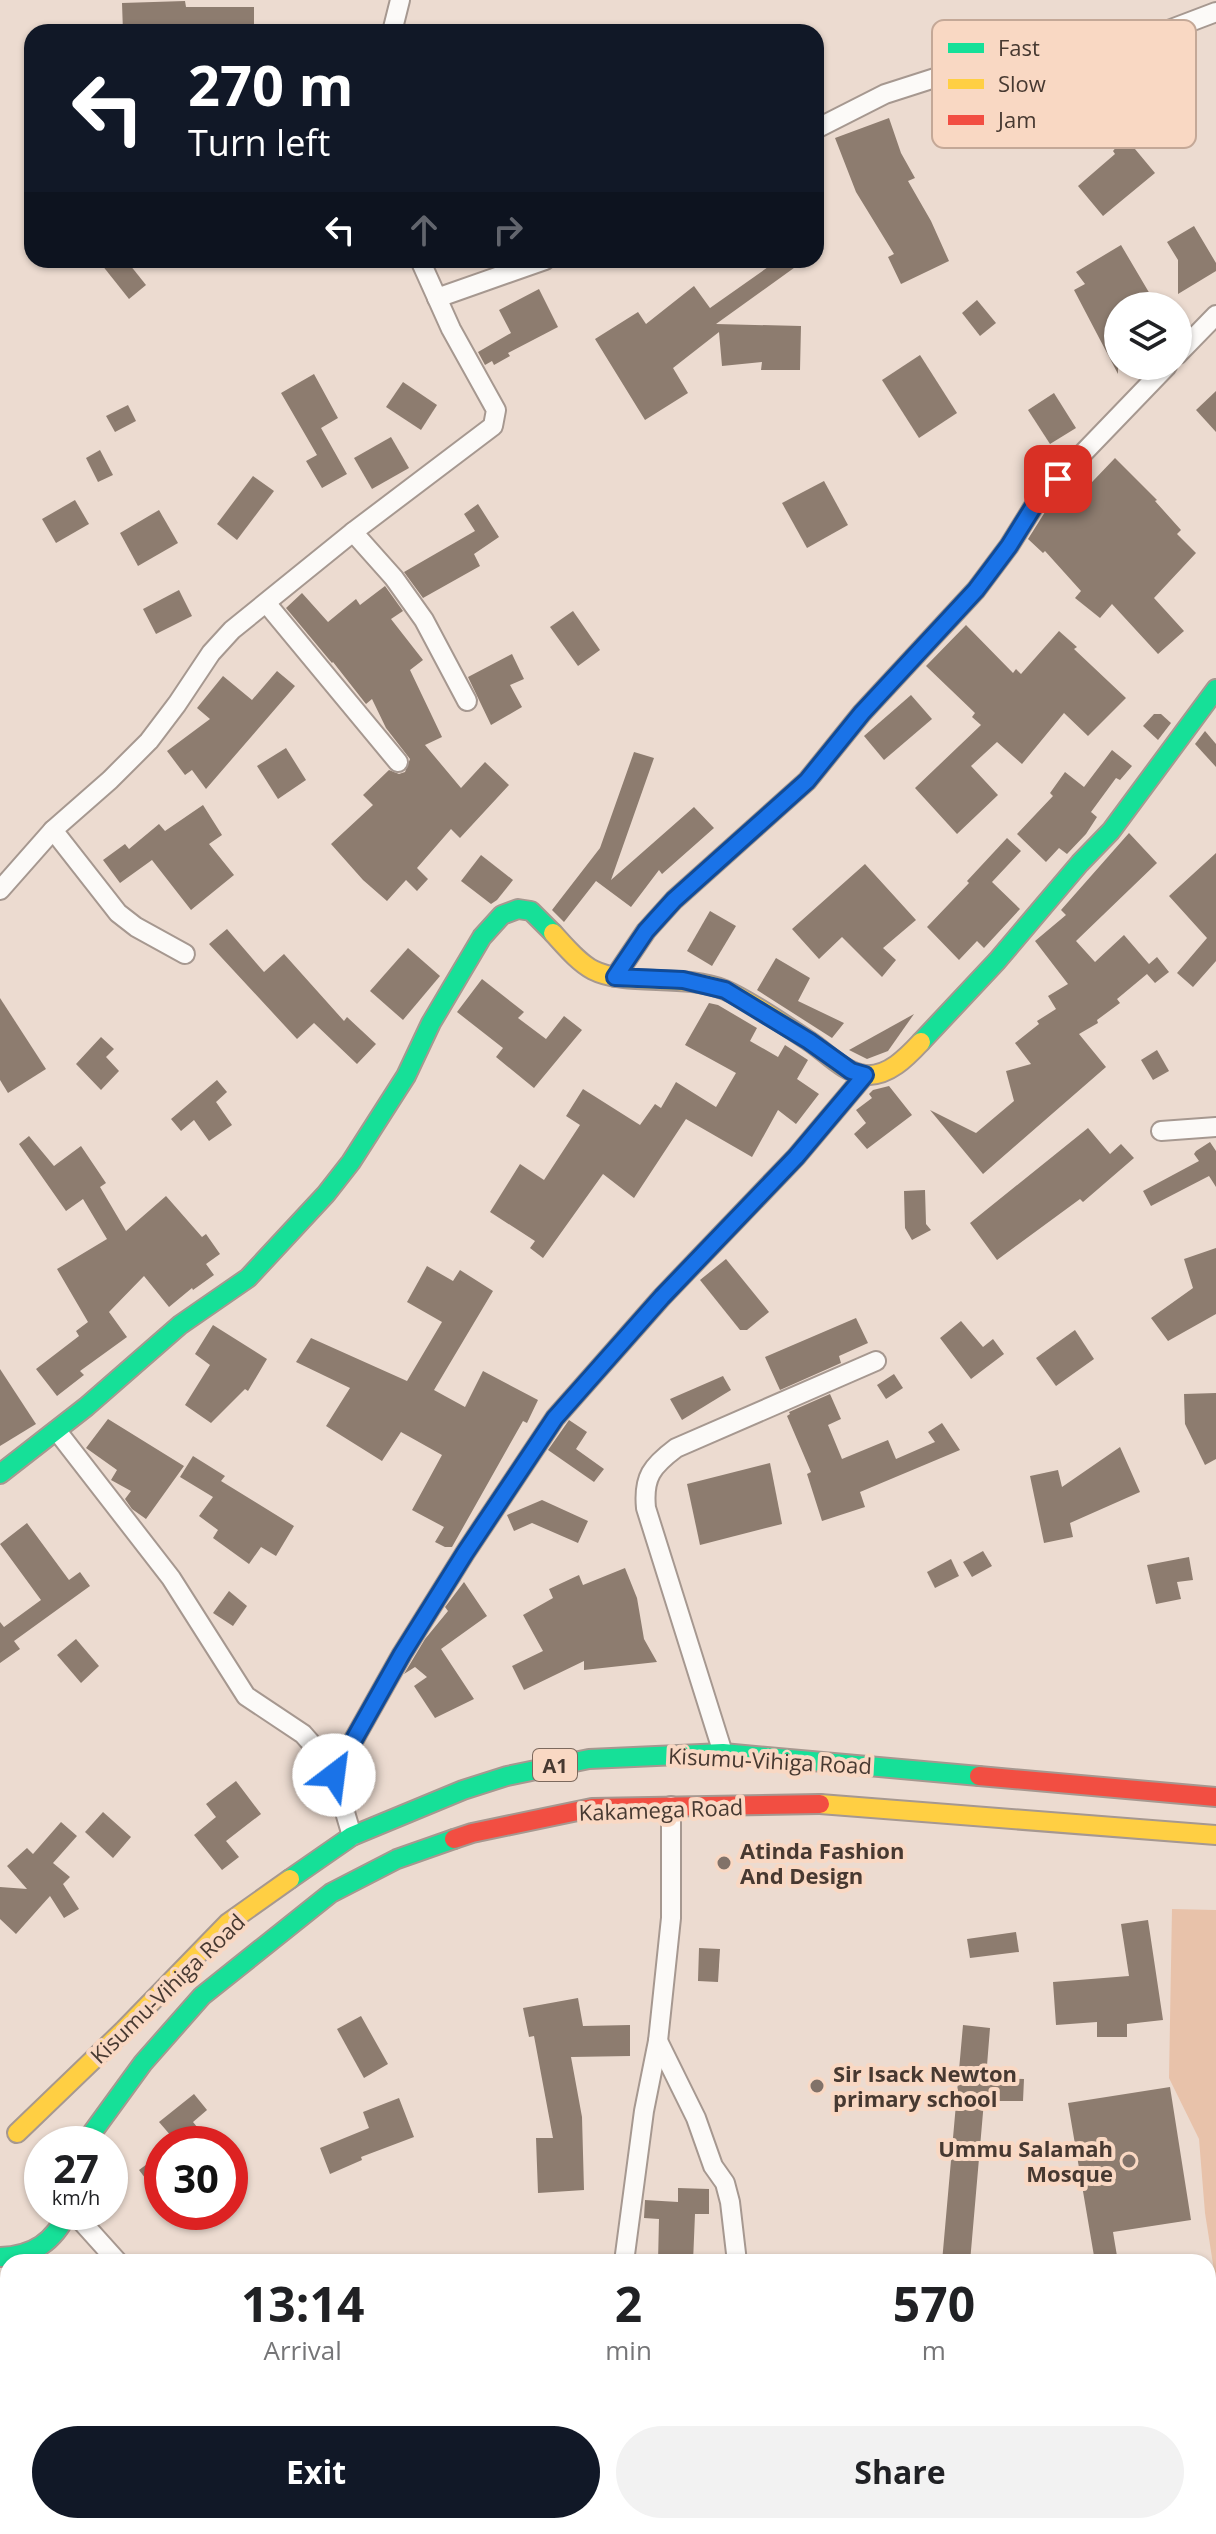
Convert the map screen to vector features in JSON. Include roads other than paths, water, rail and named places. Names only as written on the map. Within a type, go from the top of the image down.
[{"type":"main road","points":[[0,1474],[57,1431],[180,1325],[248,1278],[326,1194],[351,1162],[406,1076],[431,1023],[482,937],[502,915],[518,909],[531,911],[593,970],[615,977],[683,980],[725,990],[809,1041],[851,1071],[865,1075],[890,1070],[903,1061],[997,961],[1111,831],[1216,689]]},
{"type":"main road","name":"Kisumu-Vihiga Road","points":[[9,2133],[124,2030],[228,1923],[352,1836],[463,1790],[531,1771],[589,1759],[723,1753],[1216,1797]]},
{"type":"main road","name":"Kakamega Road","points":[[97,2126],[143,2063],[202,1996],[331,1893],[397,1859],[472,1833],[592,1808],[817,1804],[1216,1835]]},
{"type":"main road","points":[[27,2254],[50,2241],[59,2230]]},
{"type":"street","points":[[394,24],[400,0]]},
{"type":"street","points":[[1195,20],[1216,12]]},
{"type":"street","points":[[824,125],[885,94],[932,79]]},
{"type":"street","points":[[0,890],[53,830],[149,741],[211,653],[232,630],[353,532],[493,426],[496,410],[451,329],[424,268]]},
{"type":"street","points":[[437,298],[522,268]]},
{"type":"street","points":[[1192,340],[1216,315]]},
{"type":"street","points":[[615,977],[646,931],[674,900],[807,781],[862,713],[976,590],[1037,501],[1154,380]]},
{"type":"street","points":[[353,532],[394,578],[424,620],[467,701]]},
{"type":"street","points":[[267,604],[398,762]]},
{"type":"street","points":[[53,830],[118,913],[136,927],[185,954]]},
{"type":"street","points":[[334,1775],[402,1654],[555,1418],[662,1297],[796,1157],[865,1075]]},
{"type":"street","points":[[1161,1131],[1216,1127]]},
{"type":"street","points":[[723,1753],[646,1508],[644,1491],[647,1479],[663,1458],[676,1448],[876,1361]]},
{"type":"street","points":[[57,1431],[171,1578],[246,1696],[303,1734],[316,1747],[334,1775],[352,1836]]},
{"type":"street","points":[[625,2254],[644,2111],[658,2041],[671,1918],[671,1806]]},
{"type":"street","points":[[658,2041],[696,2118],[713,2166],[725,2183],[736,2254]]},
{"type":"street","points":[[88,2230],[110,2254]]},
{"type":"place","name":"Atinda Fashion And Design","points":[[724,1863]]},
{"type":"place","name":"Sir Isack Newton primary school","points":[[817,2086]]},
{"type":"place","name":"Ummu Salamah Mosque","points":[[1129,2161]]}]
